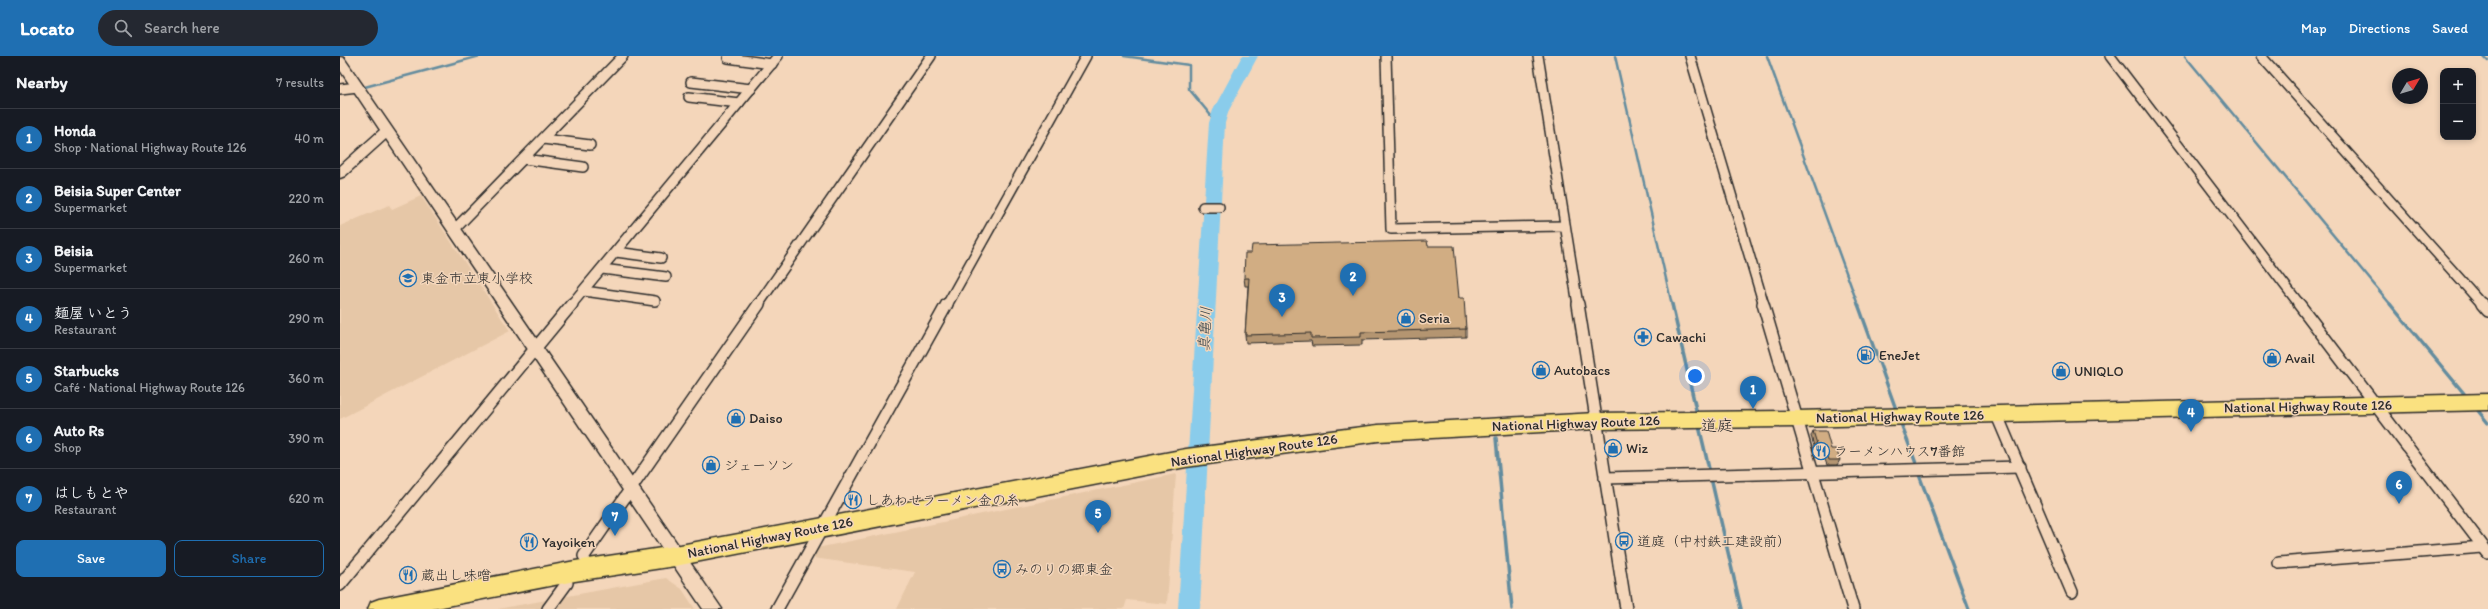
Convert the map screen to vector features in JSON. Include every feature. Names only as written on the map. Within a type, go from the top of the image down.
[{"type":"highway","name":"National Highway Route 126","points":[[379,609],[575,571],[675,556],[1186,458],[1378,433],[1596,421],[1797,419],[2488,402]]},
{"type":"highway","name":"National Highway Route 126","points":[[434,609],[566,583],[675,556]]},
{"type":"street","points":[[454,230],[623,56]]},
{"type":"street","points":[[584,556],[931,56]]},
{"type":"street","points":[[778,609],[1086,56]]},
{"type":"street","points":[[1386,56],[1391,230],[1565,226]]},
{"type":"street","points":[[1538,56],[1626,609]]},
{"type":"street","points":[[1690,56],[1853,609]]},
{"type":"street","points":[[2110,56],[2485,550]]},
{"type":"street","points":[[2261,56],[2488,311]]},
{"type":"street","points":[[728,58],[775,60]]},
{"type":"street","points":[[340,585],[775,60]]},
{"type":"street","points":[[340,61],[675,556],[713,609]]},
{"type":"street","points":[[691,82],[751,89]]},
{"type":"street","points":[[340,89],[358,87]]},
{"type":"street","points":[[689,97],[739,103]]},
{"type":"street","points":[[340,173],[387,130]]},
{"type":"street","points":[[543,139],[590,145]]},
{"type":"street","points":[[524,159],[583,166]]},
{"type":"street","points":[[1203,207],[1219,207]]},
{"type":"street","points":[[616,252],[661,258]]},
{"type":"street","points":[[602,269],[666,277]]},
{"type":"street","points":[[584,291],[655,301]]},
{"type":"street","points":[[1996,414],[2072,592]]},
{"type":"street","points":[[1605,478],[2020,468]]},
{"type":"street","points":[[2279,563],[2485,550]]},
{"type":"street","points":[[548,609],[566,583]]},
{"type":"shaded area","name":"東金市立東小学校","points":[[421,196],[510,331],[340,419],[340,226],[389,205],[392,209]]},
{"type":"shaded area","points":[[1176,474],[1167,604],[1127,600],[1124,609],[897,609],[915,572],[813,558],[817,548]]},
{"type":"shaded area","points":[[666,578],[682,589],[695,609],[498,609]]},
{"type":"building","points":[[1427,241],[1428,246],[1454,246],[1459,298],[1464,298],[1466,329],[1361,332],[1361,337],[1311,338],[1311,333],[1245,335],[1249,278],[1244,278],[1245,253],[1251,253],[1252,245]]},
{"type":"building","points":[[1813,431],[1826,431],[1831,449],[1836,449],[1840,460],[1829,460],[1827,452],[1818,452]]},
{"type":"waterway","points":[[361,88],[480,56]]},
{"type":"waterway","points":[[1124,56],[1189,65],[1189,89],[1217,123]]},
{"type":"waterway","name":"真亀川","points":[[1189,609],[1217,123],[1221,110],[1250,56]]},
{"type":"waterway","points":[[1615,56],[1672,305]]},
{"type":"waterway","points":[[1767,56],[1858,305]]},
{"type":"waterway","points":[[2185,56],[2391,305]]},
{"type":"waterway","points":[[2484,56],[2488,60]]},
{"type":"waterway","points":[[1672,304],[1697,414]]},
{"type":"waterway","points":[[1858,304],[1897,412]]},
{"type":"waterway","points":[[2390,304],[2467,397]]},
{"type":"waterway","points":[[2475,407],[2488,423]]},
{"type":"waterway","points":[[1900,421],[1917,466]]},
{"type":"waterway","points":[[1699,426],[1710,473]]},
{"type":"waterway","points":[[1496,438],[1512,609]]},
{"type":"waterway","points":[[1918,472],[1969,609]]},
{"type":"waterway","points":[[1711,478],[1741,609]]},
{"type":"place","name":"東金市立東小学校","points":[[408,278]]},
{"type":"place","name":"Beisia Super Center","points":[[1353,296]]},
{"type":"place","name":"Beisia","points":[[1282,317]]},
{"type":"place","name":"Seria","points":[[1406,318]]},
{"type":"place","name":"Cawachi","points":[[1643,337]]},
{"type":"place","name":"EneJet","points":[[1866,355]]},
{"type":"place","name":"Avail","points":[[2272,358]]},
{"type":"place","name":"Autobacs","points":[[1541,370]]},
{"type":"place","name":"UNIQLO","points":[[2061,371]]},
{"type":"place","name":"Honda","points":[[1753,409]]},
{"type":"place","name":"Daiso","points":[[736,418]]},
{"type":"place","name":"麺屋 いとう","points":[[2191,432]]},
{"type":"place","name":"Wiz","points":[[1613,448]]},
{"type":"place","name":"ラーメンハウス7番館","points":[[1821,451]]},
{"type":"place","name":"ジェーソン","points":[[711,465]]},
{"type":"place","name":"しあわせラーメン金の糸","points":[[853,500]]},
{"type":"place","name":"Auto Rs","points":[[2399,504]]},
{"type":"place","name":"Starbucks","points":[[1098,533]]},
{"type":"place","name":"はしもとや","points":[[615,536]]},
{"type":"place","name":"道庭（中村鉄工建設前）","points":[[1624,541]]},
{"type":"place","name":"Yayoiken","points":[[529,542]]},
{"type":"place","name":"みのりの郷東金","points":[[1002,569]]},
{"type":"place","name":"蔵出し味噌","points":[[408,575]]},
{"type":"district","name":"道庭","points":[[1717,425]]}]
